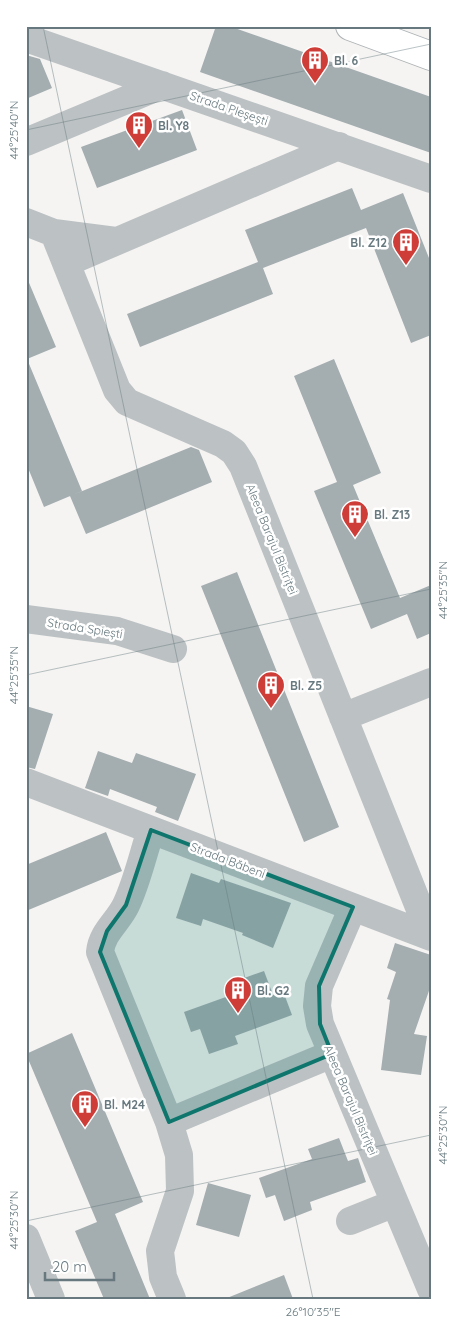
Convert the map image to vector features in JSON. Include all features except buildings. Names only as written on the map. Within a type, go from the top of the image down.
[{"type":"main road","points":[[350,26],[431,56]]},
{"type":"street","name":"Strada Pleșești","points":[[26,38],[431,179]]},
{"type":"street","points":[[26,142],[162,85]]},
{"type":"street","points":[[66,263],[339,146]]},
{"type":"street","points":[[26,222],[54,233],[116,240]]},
{"type":"street","name":"Aleea Barajul Bistriței","points":[[54,233],[116,390],[127,402],[223,444],[234,452],[243,466],[431,937]]},
{"type":"street","name":"Strada Spiești","points":[[26,619],[117,631],[173,648]]},
{"type":"street","points":[[343,717],[431,682]]},
{"type":"street","name":"Strada Băbeni","points":[[26,782],[431,937]]},
{"type":"street","points":[[151,830],[126,905],[107,931],[101,943],[100,952],[169,1122],[179,1155],[182,1178],[175,1210],[160,1251],[163,1277],[172,1299]]},
{"type":"street","name":"Aleea Barajul Bistriței","points":[[353,907],[319,986],[318,1006],[320,1024],[431,1289]]},
{"type":"street","points":[[169,1122],[332,1054]]},
{"type":"street","points":[[350,1221],[395,1204]]},
{"type":"street","points":[[27,1240],[51,1299]]},
{"type":"highlighted area","points":[[151,830],[353,907],[319,986],[320,1024],[332,1054],[169,1122],[100,952],[107,931],[126,905]]},
{"type":"place","name":"Bl. 6","points":[[315,84]]},
{"type":"place","name":"Bl. Y8","points":[[139,149]]},
{"type":"place","name":"Bl. Z12","points":[[406,266]]},
{"type":"place","name":"Bl. Z13","points":[[355,538]]},
{"type":"place","name":"Bl. Z5","points":[[271,709]]},
{"type":"place","name":"Bl. G2","points":[[238,1014]]},
{"type":"place","name":"Bl. M24","points":[[85,1128]]}]
